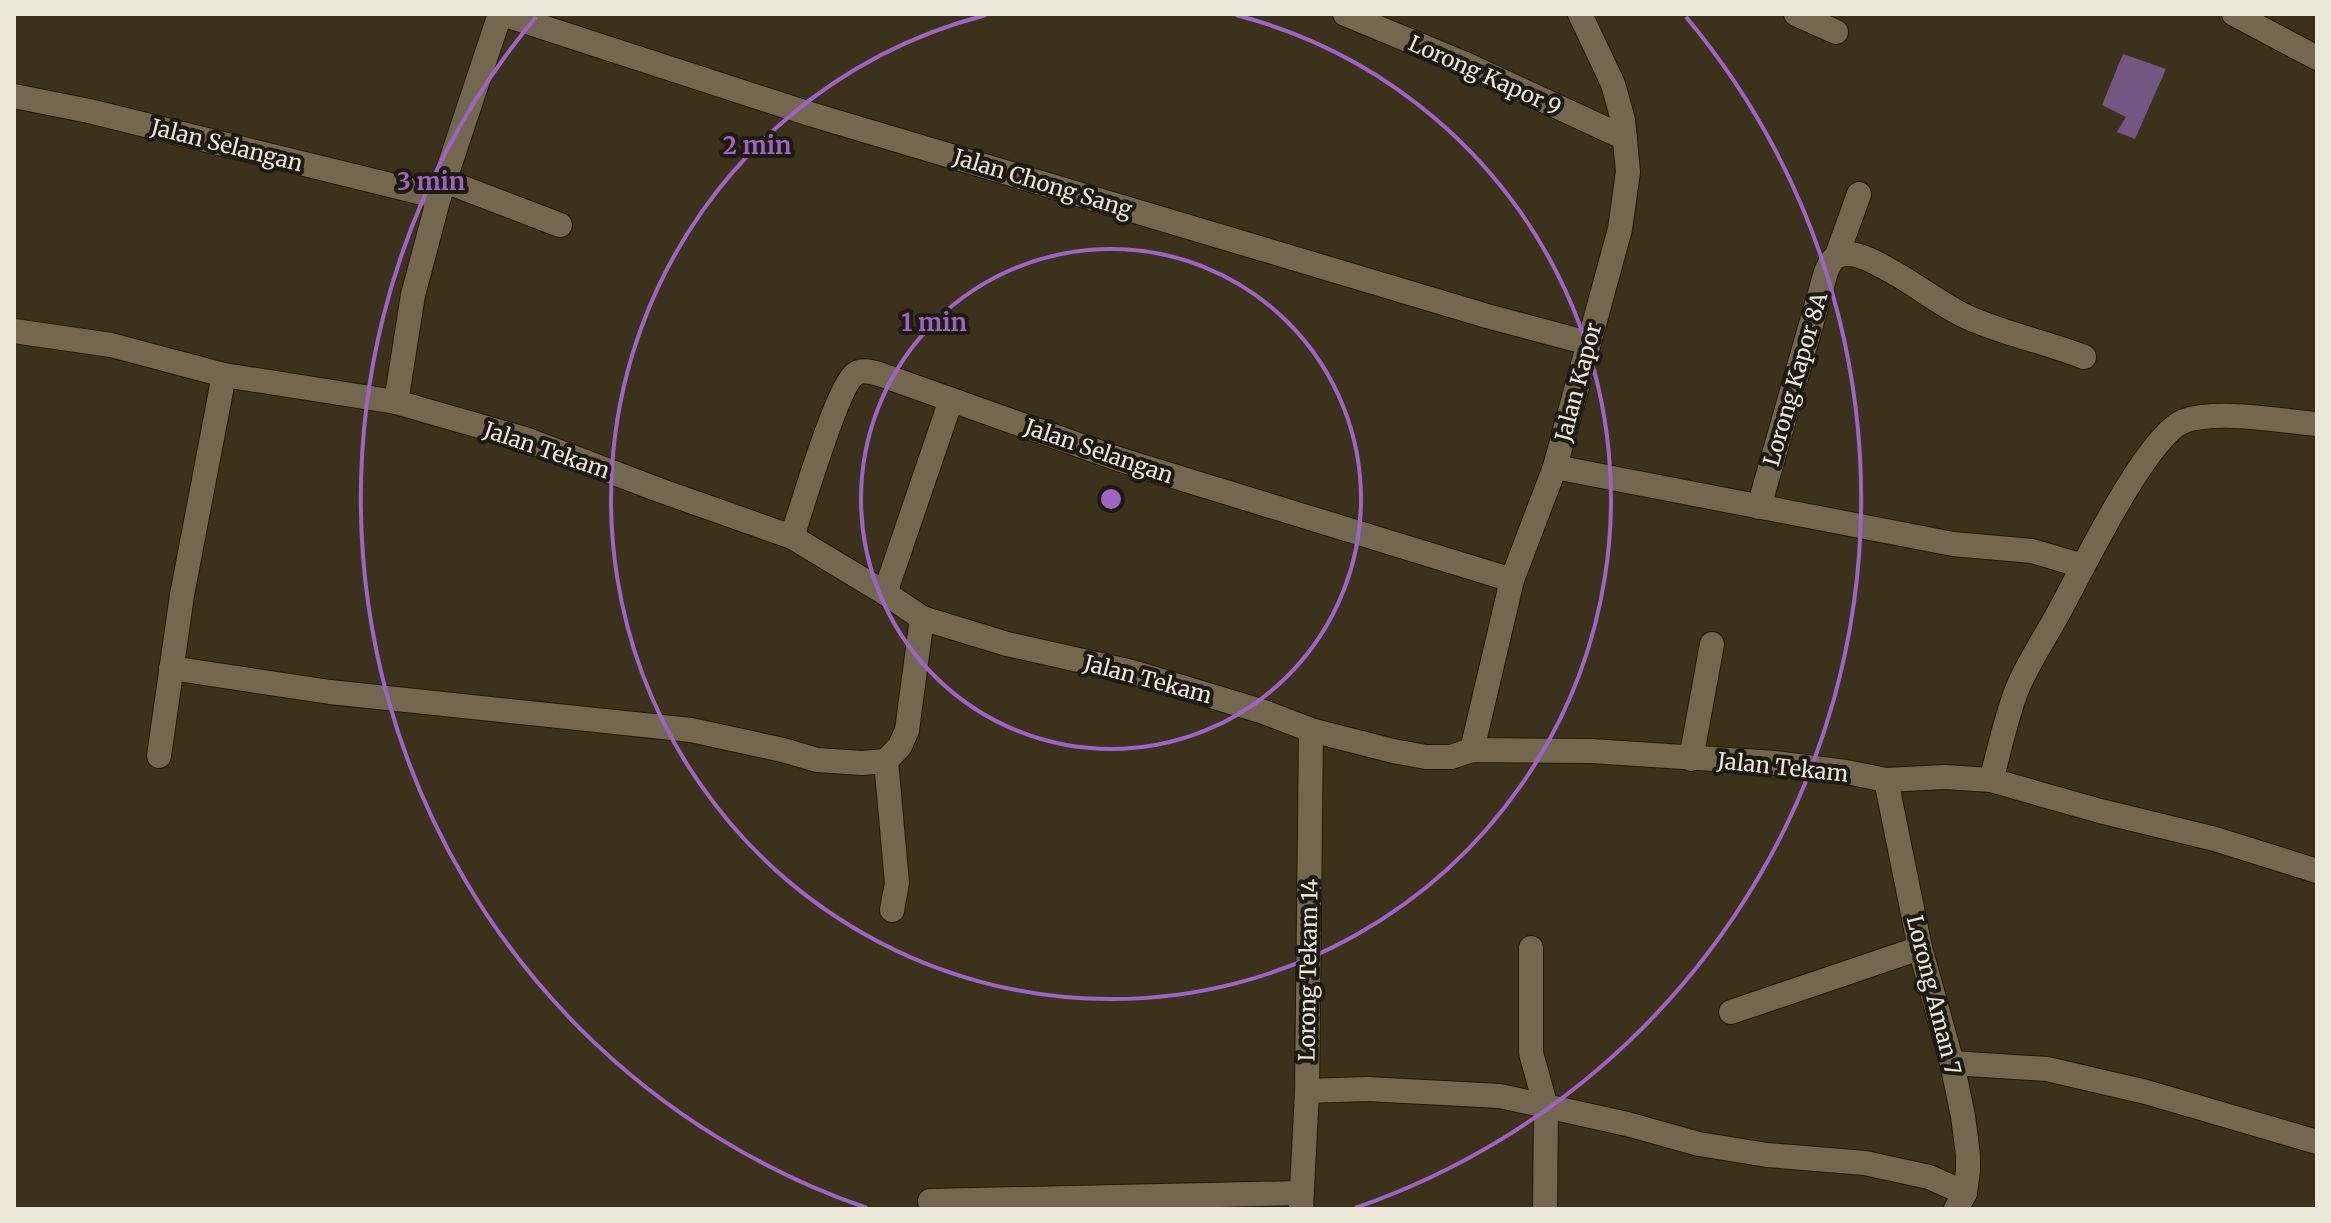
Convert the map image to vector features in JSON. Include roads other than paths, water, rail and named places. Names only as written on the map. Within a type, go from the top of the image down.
[{"type":"street","points":[[396,402],[413,295],[442,189],[501,14]]},
{"type":"street","name":"Jalan Chong Sang","points":[[501,14],[810,114],[1487,316],[1588,343]]},
{"type":"street","name":"Lorong Kapor 9","points":[[1345,14],[1463,63],[1625,138]]},
{"type":"street","name":"Jalan Kapor","points":[[1472,750],[1512,580],[1555,467],[1620,229],[1628,172],[1623,120],[1613,84],[1580,14]]},
{"type":"street","points":[[1796,14],[1836,32]]},
{"type":"street","points":[[2234,14],[2317,58]]},
{"type":"street","name":"Jalan Selangan","points":[[14,96],[442,189],[560,225]]},
{"type":"street","name":"Lorong Kapor 8A","points":[[1759,507],[1826,272],[1837,255],[1859,194]]},
{"type":"street","points":[[1837,255],[1860,256],[1964,316],[2084,357]]},
{"type":"street","name":"Jalan Tekam","points":[[14,331],[111,345],[224,375],[396,402],[525,439],[792,537],[922,618],[1007,644],[1132,672],[1264,712],[1311,730],[1393,751],[1426,757],[1451,757],[1472,750],[1591,751],[1775,763],[1886,780],[1945,777],[1991,780],[2215,839],[2317,871]]},
{"type":"street","name":"Jalan Selangan","points":[[792,537],[839,398],[852,377],[857,372],[865,371],[1121,460],[1512,580]]},
{"type":"street","points":[[159,756],[182,595],[224,375]]},
{"type":"street","points":[[885,593],[951,400]]},
{"type":"street","points":[[1991,780],[2018,687],[2139,468],[2171,428],[2202,417],[2223,416],[2317,424]]},
{"type":"street","points":[[1555,467],[1953,544],[2032,551],[2083,566]]},
{"type":"street","points":[[171,668],[330,692],[691,730],[817,760],[862,763],[886,761],[900,746],[907,730],[922,618]]},
{"type":"street","points":[[1691,759],[1712,644]]},
{"type":"street","name":"Lorong Tekam 14","points":[[1301,1201],[1307,1091],[1311,730]]},
{"type":"street","points":[[886,761],[897,883],[892,910]]},
{"type":"street","name":"Lorong Aman 7","points":[[1886,780],[1920,948],[1952,1063],[1968,1155],[1961,1201]]},
{"type":"street","points":[[1531,948],[1531,1053],[1546,1107],[1545,1209]]},
{"type":"street","points":[[1731,1012],[1920,948]]},
{"type":"street","points":[[1952,1063],[2047,1069],[2146,1092],[2317,1142]]},
{"type":"street","points":[[1307,1091],[1367,1089],[1500,1096],[1627,1124],[1699,1144],[1767,1155],[1865,1163],[1929,1177],[1961,1201]]},
{"type":"street","points":[[930,1201],[1301,1201]]}]
